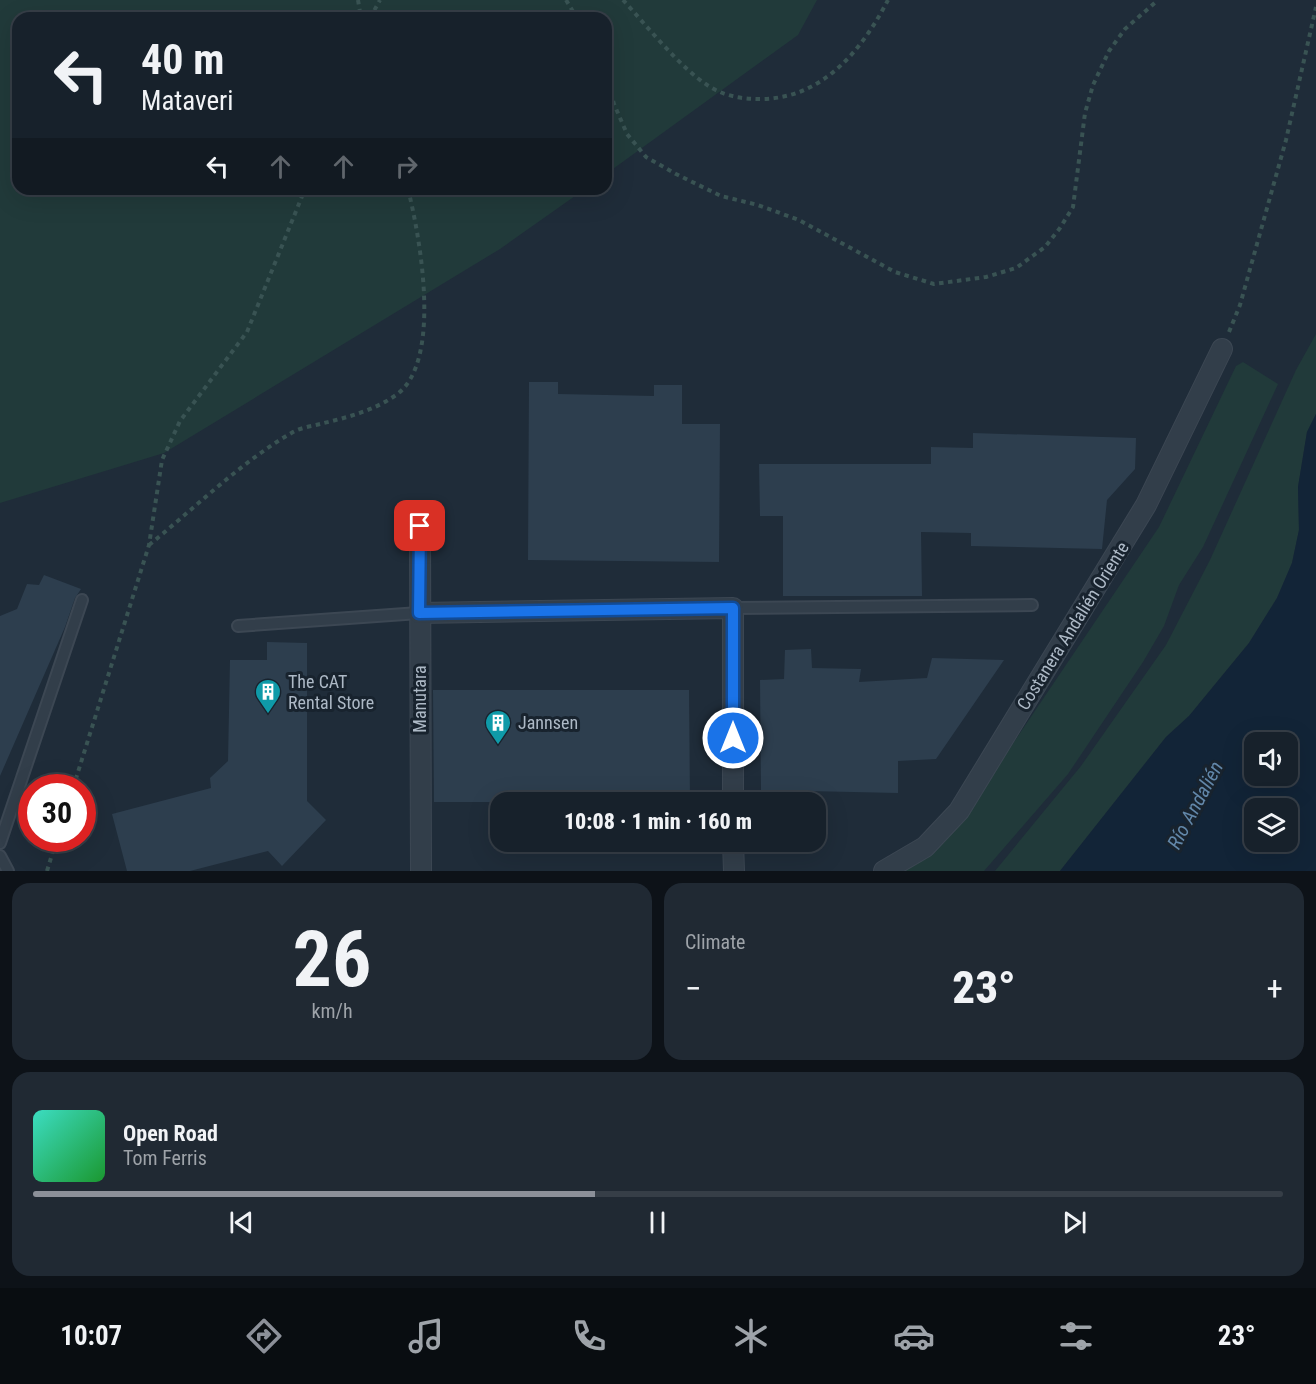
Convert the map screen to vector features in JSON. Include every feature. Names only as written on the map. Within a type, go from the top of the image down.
[{"type":"street","name":"Costanera Andalién Oriente","points":[[884,871],[925,847],[959,811],[1146,505],[1222,349]]},
{"type":"street","name":"Manutara","points":[[420,526],[421,871]]},
{"type":"street","points":[[419,613],[733,608],[733,792]]},
{"type":"street","points":[[734,852],[734,871]]},
{"type":"lane","points":[[0,843],[82,600]]},
{"type":"lane","points":[[733,608],[1032,605]]},
{"type":"lane","points":[[238,626],[419,613]]},
{"type":"lane","points":[[0,856],[8,871]]},
{"type":"path","points":[[623,0],[689,69],[710,87],[738,99],[778,99],[806,91],[835,73],[874,26],[888,0]]},
{"type":"path","points":[[612,97],[627,134],[646,157],[721,196],[758,205],[799,220],[895,272],[934,284],[986,277],[1016,268],[1045,247],[1060,228],[1073,207],[1085,113],[1093,85],[1114,44],[1125,29],[1158,0]]},
{"type":"path","points":[[1222,349],[1240,305],[1286,140],[1316,7]]},
{"type":"path","points":[[77,774],[148,545],[162,460],[180,421],[247,332],[277,264],[303,195]]},
{"type":"path","points":[[148,545],[262,452],[296,430],[359,414],[396,395],[409,382],[419,362],[422,262],[409,195]]},
{"type":"path","points":[[47,871],[53,852]]},
{"type":"green space","points":[[0,0],[817,0],[798,35],[612,170],[612,12],[12,12],[12,195],[576,195],[500,249],[164,453],[0,503]]},
{"type":"green space","points":[[1316,334],[1316,414],[1307,432],[1298,487],[1299,530],[1292,563],[1277,598],[1249,643],[1189,716],[1166,737],[1060,871],[995,871],[1081,766],[1166,645],[1210,560],[1296,370]]},
{"type":"green space","points":[[1243,362],[1278,384],[1203,547],[1179,585],[1164,626],[1143,662],[1068,774],[984,871],[903,871],[924,859],[954,831],[1159,527],[1236,366]]},
{"type":"water","name":"Río Andalién","points":[[1316,414],[1316,871],[1060,871],[1166,737],[1189,716],[1249,643],[1277,598],[1292,563],[1299,530],[1298,487],[1307,432]]},
{"type":"building","points":[[529,382],[558,382],[558,394],[654,396],[654,385],[682,385],[682,424],[720,424],[719,562],[528,560]]},
{"type":"building","points":[[973,433],[1136,438],[1135,469],[1107,500],[1102,549],[971,546],[971,533],[921,532],[922,596],[783,596],[783,516],[760,516],[759,464],[931,464],[931,447],[973,448]]},
{"type":"building","points":[[44,575],[81,589],[75,598],[65,627],[0,776],[0,616],[17,609],[27,584],[39,585]]},
{"type":"building","name":"The CAT Rental Store","points":[[267,642],[307,643],[307,801],[326,820],[282,866],[268,851],[190,871],[127,871],[112,814],[211,788],[210,778],[228,761],[230,660],[267,660]]},
{"type":"building","points":[[811,649],[812,668],[861,669],[859,682],[927,678],[932,658],[1004,660],[936,759],[898,761],[898,793],[761,790],[760,680],[784,679],[785,650]]},
{"type":"building","points":[[433,690],[689,690],[690,792],[490,792],[490,802],[434,802]]},
{"type":"place","name":"The CAT Rental Store","points":[[268,715]]},
{"type":"place","name":"Jannsen","points":[[498,746]]},
{"type":"route","points":[[420,526],[419,613],[733,608],[733,738]]}]
